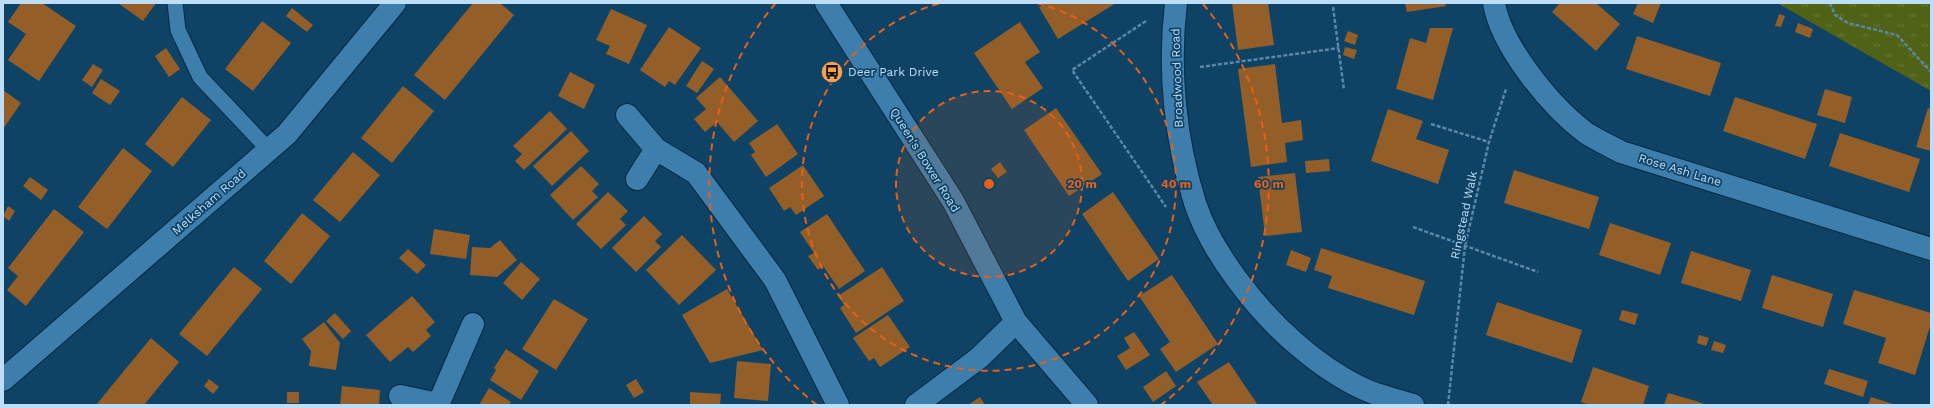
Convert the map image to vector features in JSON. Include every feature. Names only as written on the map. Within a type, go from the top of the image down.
[{"type":"street","name":"Melksham Road","points":[[3,380],[287,134],[395,3]]},
{"type":"street","name":"Queen's Bower Road","points":[[826,3],[953,201],[1016,322],[1087,405]]},
{"type":"street","name":"Rose Ash Lane","points":[[1494,3],[1504,34],[1517,56],[1559,109],[1587,133],[1621,152],[1931,249]]},
{"type":"street","name":"Broadwood Road","points":[[1175,9],[1174,71],[1176,120],[1196,204],[1213,241],[1236,279],[1283,332],[1309,355],[1342,378],[1375,394],[1413,405]]},
{"type":"street","points":[[627,116],[656,149],[696,173],[775,280],[838,405]]},
{"type":"street","points":[[637,179],[656,149]]},
{"type":"street","points":[[916,405],[980,358],[1016,322]]},
{"type":"street","points":[[400,396],[438,405],[473,324]]},
{"type":"lane","points":[[175,3],[178,30],[200,77],[269,150]]},
{"type":"path","points":[[1830,3],[1835,15],[1848,22],[1897,35],[1931,72]]},
{"type":"path","points":[[1333,7],[1344,90]]},
{"type":"path","points":[[1175,9],[1153,16],[1072,70],[1169,211],[1196,204]]},
{"type":"path","points":[[1174,71],[1339,48]]},
{"type":"path","name":"Ringstead Walk","points":[[1448,405],[1465,246],[1489,142],[1517,56]]},
{"type":"path","points":[[1431,124],[1489,142]]},
{"type":"path","points":[[1413,227],[1538,272]]},
{"type":"green space","points":[[1777,3],[1931,3],[1931,91]]},
{"type":"building","points":[[21,3],[42,3],[76,26],[39,81],[8,60],[26,34],[8,22]]},
{"type":"building","points":[[118,3],[156,3],[143,21]]},
{"type":"building","points":[[473,3],[500,3],[514,15],[445,100],[414,75]]},
{"type":"building","points":[[1046,3],[1116,3],[1058,39],[1039,7]]},
{"type":"building","points":[[1232,3],[1268,3],[1274,45],[1238,50]]},
{"type":"building","points":[[1405,3],[1445,3],[1446,6],[1407,12]]},
{"type":"building","points":[[1560,3],[1596,3],[1620,24],[1596,51],[1552,12]]},
{"type":"building","points":[[1638,3],[1661,3],[1653,23],[1633,14]]},
{"type":"building","points":[[292,8],[313,25],[307,32],[286,16]]},
{"type":"building","points":[[611,9],[647,25],[629,64],[606,54],[610,46],[596,40]]},
{"type":"building","points":[[1779,14],[1785,16],[1781,27],[1775,26]]},
{"type":"building","points":[[262,21],[291,43],[253,91],[225,69]]},
{"type":"building","points":[[1020,22],[1040,52],[1025,62],[1043,88],[1012,109],[974,53]]},
{"type":"building","points":[[1798,23],[1813,29],[1810,38],[1795,32]]},
{"type":"building","points":[[669,27],[701,48],[675,85],[669,81],[665,87],[640,70]]},
{"type":"building","points":[[1430,28],[1453,28],[1433,100],[1396,89],[1410,38],[1426,43]]},
{"type":"building","points":[[1348,31],[1358,35],[1355,45],[1344,41]]},
{"type":"building","points":[[1637,36],[1721,63],[1710,96],[1626,69]]},
{"type":"building","points":[[1345,47],[1357,50],[1354,59],[1343,55]]},
{"type":"building","points":[[166,48],[180,69],[169,77],[155,56]]},
{"type":"building","points":[[702,61],[714,69],[697,93],[686,86]]},
{"type":"building","points":[[93,64],[103,70],[92,87],[82,80]]},
{"type":"building","points":[[1275,64],[1282,123],[1301,120],[1303,140],[1285,143],[1287,162],[1251,167],[1238,69]]},
{"type":"building","points":[[570,72],[595,85],[584,109],[558,96]]},
{"type":"building","points":[[720,77],[758,121],[734,142],[717,122],[705,132],[694,119],[706,109],[696,98]]},
{"type":"building","points":[[101,79],[120,91],[110,105],[92,93]]},
{"type":"building","points":[[403,86],[434,111],[392,163],[361,138]]},
{"type":"building","points":[[1825,89],[1852,97],[1845,123],[1817,115]]},
{"type":"building","points":[[3,90],[21,103],[3,129]]},
{"type":"building","points":[[182,97],[211,120],[173,167],[145,144]]},
{"type":"building","points":[[1735,97],[1817,124],[1805,159],[1723,131]]},
{"type":"building","points":[[1056,108],[1102,174],[1069,196],[1024,130]]},
{"type":"building","points":[[1928,108],[1931,109],[1931,151],[1916,147]]},
{"type":"building","points":[[1388,109],[1423,121],[1416,139],[1449,150],[1438,184],[1371,161]]},
{"type":"building","points":[[550,111],[567,129],[524,170],[515,161],[522,154],[513,146]]},
{"type":"building","points":[[777,124],[798,154],[766,177],[751,155],[755,152],[749,143]]},
{"type":"building","points":[[571,131],[589,151],[552,186],[533,166]]},
{"type":"building","points":[[1840,133],[1920,159],[1909,192],[1829,166]]},
{"type":"building","points":[[123,148],[152,171],[107,229],[78,207]]},
{"type":"building","points":[[353,152],[380,175],[340,222],[313,200]]},
{"type":"building","points":[[1329,159],[1330,171],[1306,173],[1305,161]]},
{"type":"building","points":[[1000,162],[1007,172],[998,178],[991,169]]},
{"type":"building","points":[[803,165],[824,196],[796,215],[790,207],[784,211],[769,188]]},
{"type":"building","points":[[581,166],[599,184],[592,191],[598,197],[573,220],[550,195]]},
{"type":"building","points":[[1514,170],[1599,197],[1589,229],[1504,203]]},
{"type":"building","points":[[1295,173],[1302,232],[1265,236],[1258,177]]},
{"type":"building","points":[[30,177],[48,190],[41,200],[23,186]]},
{"type":"building","points":[[608,192],[628,211],[620,219],[626,225],[601,249],[576,224]]},
{"type":"building","points":[[1113,192],[1159,259],[1128,281],[1082,214]]},
{"type":"building","points":[[8,206],[15,211],[9,221],[3,216]]},
{"type":"building","points":[[54,209],[84,232],[26,306],[7,290],[18,276],[8,268]]},
{"type":"building","points":[[302,213],[330,236],[291,284],[264,261]]},
{"type":"building","points":[[827,214],[865,271],[839,289],[823,266],[818,270],[808,256],[814,253],[800,232]]},
{"type":"building","points":[[644,216],[662,234],[655,241],[661,247],[636,272],[612,248]]},
{"type":"building","points":[[1610,223],[1671,243],[1660,275],[1599,255]]},
{"type":"building","points":[[434,229],[470,235],[466,259],[430,254]]},
{"type":"building","points":[[682,235],[716,270],[679,305],[646,270]]},
{"type":"building","points":[[500,240],[517,260],[497,277],[470,275],[472,247],[490,248]]},
{"type":"building","points":[[1321,248],[1425,281],[1414,315],[1328,288],[1332,276],[1314,270]]},
{"type":"building","points":[[408,249],[426,265],[417,274],[399,258]]},
{"type":"building","points":[[1291,250],[1311,258],[1306,272],[1286,265]]},
{"type":"building","points":[[1691,251],[1751,270],[1741,301],[1681,283]]},
{"type":"building","points":[[521,262],[540,279],[522,300],[503,283]]},
{"type":"building","points":[[234,267],[262,289],[207,356],[179,334]]},
{"type":"building","points":[[882,267],[904,301],[856,333],[840,308],[844,305],[838,296]]},
{"type":"building","points":[[1172,275],[1218,344],[1176,372],[1160,349],[1170,342],[1139,296]]},
{"type":"building","points":[[1772,275],[1833,294],[1823,327],[1762,308]]},
{"type":"building","points":[[727,289],[763,350],[710,363],[682,315]]},
{"type":"building","points":[[1854,290],[1931,313],[1931,323],[1915,375],[1878,363],[1886,338],[1843,324]]},
{"type":"building","points":[[412,296],[435,322],[426,330],[431,336],[413,352],[408,347],[390,362],[366,335]]},
{"type":"building","points":[[554,299],[588,319],[556,370],[522,349]]},
{"type":"building","points":[[1497,302],[1582,330],[1572,363],[1486,335]]},
{"type":"building","points":[[1622,310],[1638,314],[1635,325],[1619,320]]},
{"type":"building","points":[[335,313],[351,331],[343,339],[326,321]]},
{"type":"building","points":[[888,315],[910,347],[880,367],[874,358],[869,361],[853,338]]},
{"type":"building","points":[[324,322],[340,343],[336,370],[309,366],[311,351],[302,339]]},
{"type":"building","points":[[1134,332],[1150,355],[1126,370],[1117,356],[1130,348],[1124,338]]},
{"type":"building","points":[[1699,335],[1709,338],[1706,346],[1697,343]]},
{"type":"building","points":[[151,338],[179,362],[144,405],[96,405]]},
{"type":"building","points":[[1714,341],[1726,345],[1723,353],[1711,350]]},
{"type":"building","points":[[506,349],[539,371],[521,400],[490,380],[496,370],[494,368]]},
{"type":"building","points":[[737,361],[771,364],[768,401],[734,398]]},
{"type":"building","points":[[1229,362],[1258,405],[1213,405],[1197,382]]},
{"type":"building","points":[[1593,367],[1649,386],[1643,405],[1590,405],[1581,402]]},
{"type":"building","points":[[1829,369],[1868,381],[1863,397],[1824,384]]},
{"type":"building","points":[[1166,371],[1176,386],[1153,402],[1143,387]]},
{"type":"building","points":[[209,379],[219,387],[213,394],[204,386]]},
{"type":"building","points":[[636,379],[644,392],[634,398],[626,385]]},
{"type":"building","points":[[342,386],[380,390],[379,405],[340,405]]},
{"type":"building","points":[[489,388],[511,402],[509,405],[479,405]]},
{"type":"building","points":[[287,392],[299,392],[299,403],[287,403]]},
{"type":"building","points":[[690,392],[721,394],[720,405],[690,405]]},
{"type":"building","points":[[1668,393],[1696,401],[1707,405],[1664,405]]},
{"type":"building","points":[[980,397],[985,405],[968,405]]},
{"type":"building","points":[[1871,397],[1896,405],[1868,405]]},
{"type":"place","name":"Deer Park Drive","points":[[832,72]]}]
